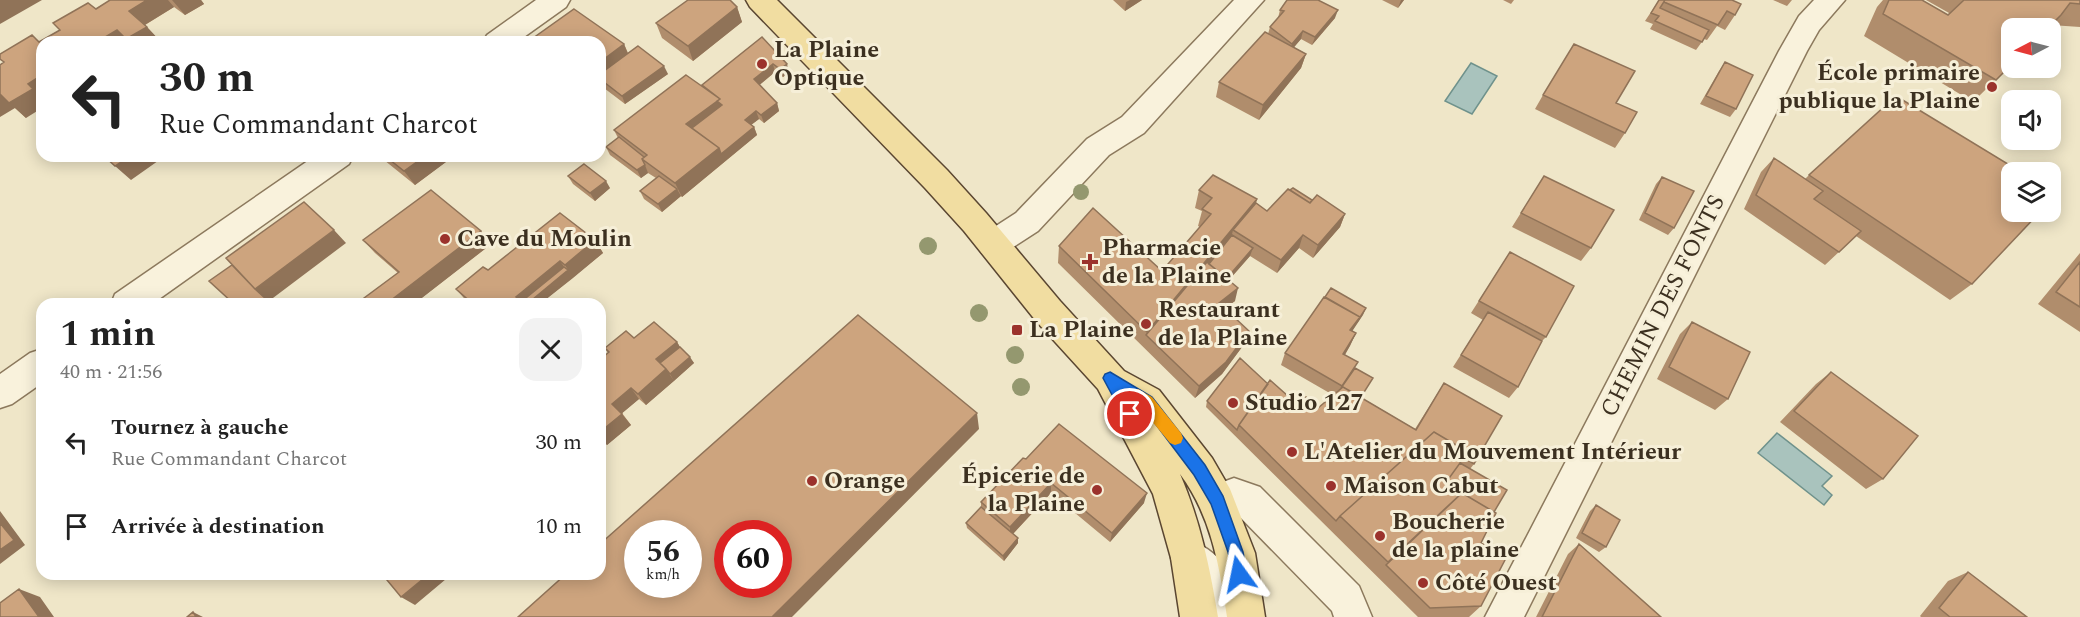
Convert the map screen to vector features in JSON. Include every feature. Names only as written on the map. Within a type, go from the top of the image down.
[{"type":"main road","points":[[760,0],[936,179],[1047,310],[1110,378],[1168,485],[1190,558],[1199,617]]},
{"type":"main road","points":[[1110,378],[1147,401],[1200,470],[1217,501],[1236,552],[1246,617]]},
{"type":"street","points":[[505,36],[555,0]]},
{"type":"street","points":[[993,244],[1027,222],[1098,147],[1133,125],[1250,0]]},
{"type":"street","name":"CHEMIN DES FONTS","points":[[1504,617],[1793,51],[1809,23],[1831,0]]},
{"type":"street","points":[[136,298],[329,162]]},
{"type":"street","points":[[0,393],[36,368]]},
{"type":"street","points":[[1217,501],[1234,495],[1247,499],[1346,599],[1353,617]]},
{"type":"street","points":[[1190,558],[1218,587],[1222,617]]},
{"type":"water","points":[[1471,63],[1497,76],[1472,114],[1445,101]]},
{"type":"water","points":[[1777,433],[1832,476],[1822,486],[1832,495],[1824,505],[1758,453]]},
{"type":"building","points":[[110,0],[147,0],[129,11],[147,27],[131,36],[123,36],[117,30],[107,36],[50,36],[60,30],[53,23],[88,3],[96,9]]},
{"type":"building","points":[[688,0],[730,0],[737,7],[688,46],[656,23]]},
{"type":"building","points":[[1287,0],[1318,0],[1338,10],[1315,37],[1303,31],[1292,44],[1270,27],[1284,11],[1280,10]]},
{"type":"building","points":[[1659,0],[1665,0],[1660,8],[1709,30],[1702,42],[1655,21],[1659,16],[1651,13]]},
{"type":"building","points":[[1665,0],[1732,0],[1741,4],[1735,15],[1727,11],[1718,25],[1664,2]]},
{"type":"building","points":[[1889,0],[1922,0],[1948,15],[1964,0],[2080,0],[2080,4],[2070,3],[2058,18],[2001,18],[2001,75],[1996,80],[1883,14]]},
{"type":"building","points":[[574,9],[624,44],[606,58],[606,36],[536,36]]},
{"type":"building","points":[[1265,32],[1306,54],[1263,105],[1219,82]]},
{"type":"building","points":[[32,35],[36,39],[36,79],[28,84],[33,89],[9,103],[0,94],[0,65],[4,62],[0,59],[0,54]]},
{"type":"building","points":[[762,37],[787,64],[780,69],[773,64],[754,79],[777,103],[761,115],[756,111],[745,120],[754,127],[721,154],[719,148],[692,128],[722,105],[717,101],[720,99],[702,85]]},
{"type":"building","points":[[1574,44],[1635,71],[1616,103],[1637,112],[1625,133],[1543,95]]},
{"type":"building","points":[[638,46],[664,66],[622,96],[606,84],[606,70]]},
{"type":"building","points":[[1725,62],[1753,75],[1736,109],[1706,96]]},
{"type":"building","points":[[686,75],[720,99],[686,124],[719,148],[675,183],[642,159],[647,155],[614,130]]},
{"type":"building","points":[[1896,96],[2005,162],[2001,162],[2001,222],[2031,222],[1972,284],[1809,175]]},
{"type":"building","points":[[619,137],[644,157],[642,159],[645,165],[637,170],[606,147]]},
{"type":"building","points":[[1774,158],[1823,191],[1814,199],[1861,231],[1839,252],[1756,195]]},
{"type":"building","points":[[393,162],[417,162],[404,171]]},
{"type":"building","points":[[584,164],[606,181],[590,193],[568,176]]},
{"type":"building","points":[[1213,175],[1257,199],[1147,332],[1059,246],[1093,208],[1162,271],[1211,214],[1202,209],[1212,198],[1199,190]]},
{"type":"building","points":[[659,176],[677,189],[658,204],[640,191]]},
{"type":"building","points":[[1544,176],[1614,210],[1591,248],[1521,213]]},
{"type":"building","points":[[1662,177],[1694,191],[1674,228],[1645,213]]},
{"type":"building","points":[[1293,188],[1312,200],[1310,203],[1290,190]]},
{"type":"building","points":[[1288,189],[1310,203],[1317,195],[1345,214],[1318,245],[1303,235],[1281,260],[1233,230],[1256,203],[1267,211]]},
{"type":"building","points":[[431,190],[481,231],[394,298],[364,298],[399,272],[363,240]]},
{"type":"building","points":[[304,202],[334,230],[255,289],[226,258]]},
{"type":"building","points":[[560,213],[595,240],[565,265],[560,261],[516,297],[518,298],[466,298],[456,289],[483,267],[488,270]]},
{"type":"building","points":[[1232,235],[1253,248],[1227,278],[1209,264]]},
{"type":"building","points":[[1510,252],[1574,286],[1546,337],[1479,301]]},
{"type":"building","points":[[1207,262],[1238,288],[1219,303],[1249,331],[1226,362],[1199,386],[1146,335]]},
{"type":"building","points":[[2080,262],[2080,307],[2056,292]]},
{"type":"building","points":[[232,265],[265,298],[227,298],[209,281]]},
{"type":"building","points":[[564,267],[568,270],[534,298],[526,298]]},
{"type":"building","points":[[1331,288],[1366,308],[1357,322],[1360,317],[1325,297]]},
{"type":"building","points":[[1324,297],[1360,317],[1350,330],[1356,333],[1343,354],[1358,362],[1342,386],[1285,353]]},
{"type":"building","points":[[1488,312],[1542,341],[1518,387],[1461,355]]},
{"type":"building","name":"Orange","points":[[858,315],[977,413],[792,597],[792,520],[714,520],[714,598],[791,598],[772,617],[518,617],[559,580],[606,580],[606,539],[624,523],[624,598],[702,598],[702,520],[627,520]]},
{"type":"building","points":[[654,322],[677,342],[656,359],[666,369],[638,394],[631,388],[612,404],[622,414],[606,427],[606,355],[609,352],[606,347],[626,331],[634,338]]},
{"type":"building","points":[[1692,322],[1750,352],[1728,399],[1669,367]]},
{"type":"building","points":[[680,347],[690,357],[670,374],[660,363]]},
{"type":"building","points":[[1240,358],[1268,384],[1237,430],[1207,401]]},
{"type":"building","points":[[1355,368],[1373,378],[1361,397],[1341,388]]},
{"type":"building","points":[[1831,372],[1918,436],[1883,479],[1794,411]]},
{"type":"building","points":[[1270,380],[1297,404],[1306,397],[1318,408],[1343,387],[1416,430],[1444,383],[1502,416],[1474,464],[1464,458],[1468,452],[1434,432],[1336,521],[1239,425]]},
{"type":"building","points":[[1059,424],[1147,493],[1112,533],[1051,483],[1010,527],[981,502]]},
{"type":"building","points":[[1434,432],[1468,452],[1447,481],[1465,490],[1388,562],[1340,516]]},
{"type":"building","points":[[1460,463],[1507,490],[1494,512],[1462,493],[1465,490],[1447,481]]},
{"type":"building","points":[[1462,493],[1496,513],[1481,543],[1506,558],[1481,606],[1430,608],[1386,565]]},
{"type":"building","points":[[1596,505],[1620,520],[1606,547],[1582,533]]},
{"type":"building","points":[[981,507],[1018,538],[1003,556],[966,523]]},
{"type":"building","points":[[0,523],[14,540],[0,550]]},
{"type":"building","points":[[1579,544],[1661,617],[1542,617]]},
{"type":"building","points":[[1968,572],[2027,617],[1950,617],[1939,608]]},
{"type":"building","points":[[387,580],[422,580],[401,597]]},
{"type":"building","points":[[19,589],[39,617],[0,617],[0,603]]},
{"type":"slow traffic","points":[[1138,396],[1147,401],[1175,438]]},
{"type":"place","name":"La Plaine Optique","points":[[762,64]]},
{"type":"place","name":"École primaire publique la Plaine","points":[[1992,87]]},
{"type":"place","name":"Cave du Moulin","points":[[445,239]]},
{"type":"place","name":"Pharmacie de la Plaine","points":[[1090,262]]},
{"type":"place","name":"Restaurant de la Plaine","points":[[1146,324]]},
{"type":"place","name":"La Plaine","points":[[1017,330]]},
{"type":"place","name":"Studio 127","points":[[1233,403]]},
{"type":"place","name":"L'Atelier du Mouvement Intérieur","points":[[1292,452]]},
{"type":"place","name":"Orange","points":[[812,481]]},
{"type":"place","name":"Maison Cabut","points":[[1331,486]]},
{"type":"place","name":"Épicerie de la Plaine","points":[[1097,490]]},
{"type":"place","name":"Boucherie de la plaine","points":[[1380,536]]},
{"type":"place","name":"Côté Ouest","points":[[1423,583]]},
{"type":"route","points":[[1130,414],[1110,378],[1147,401],[1200,470],[1217,501],[1236,552],[1239,574]]}]
